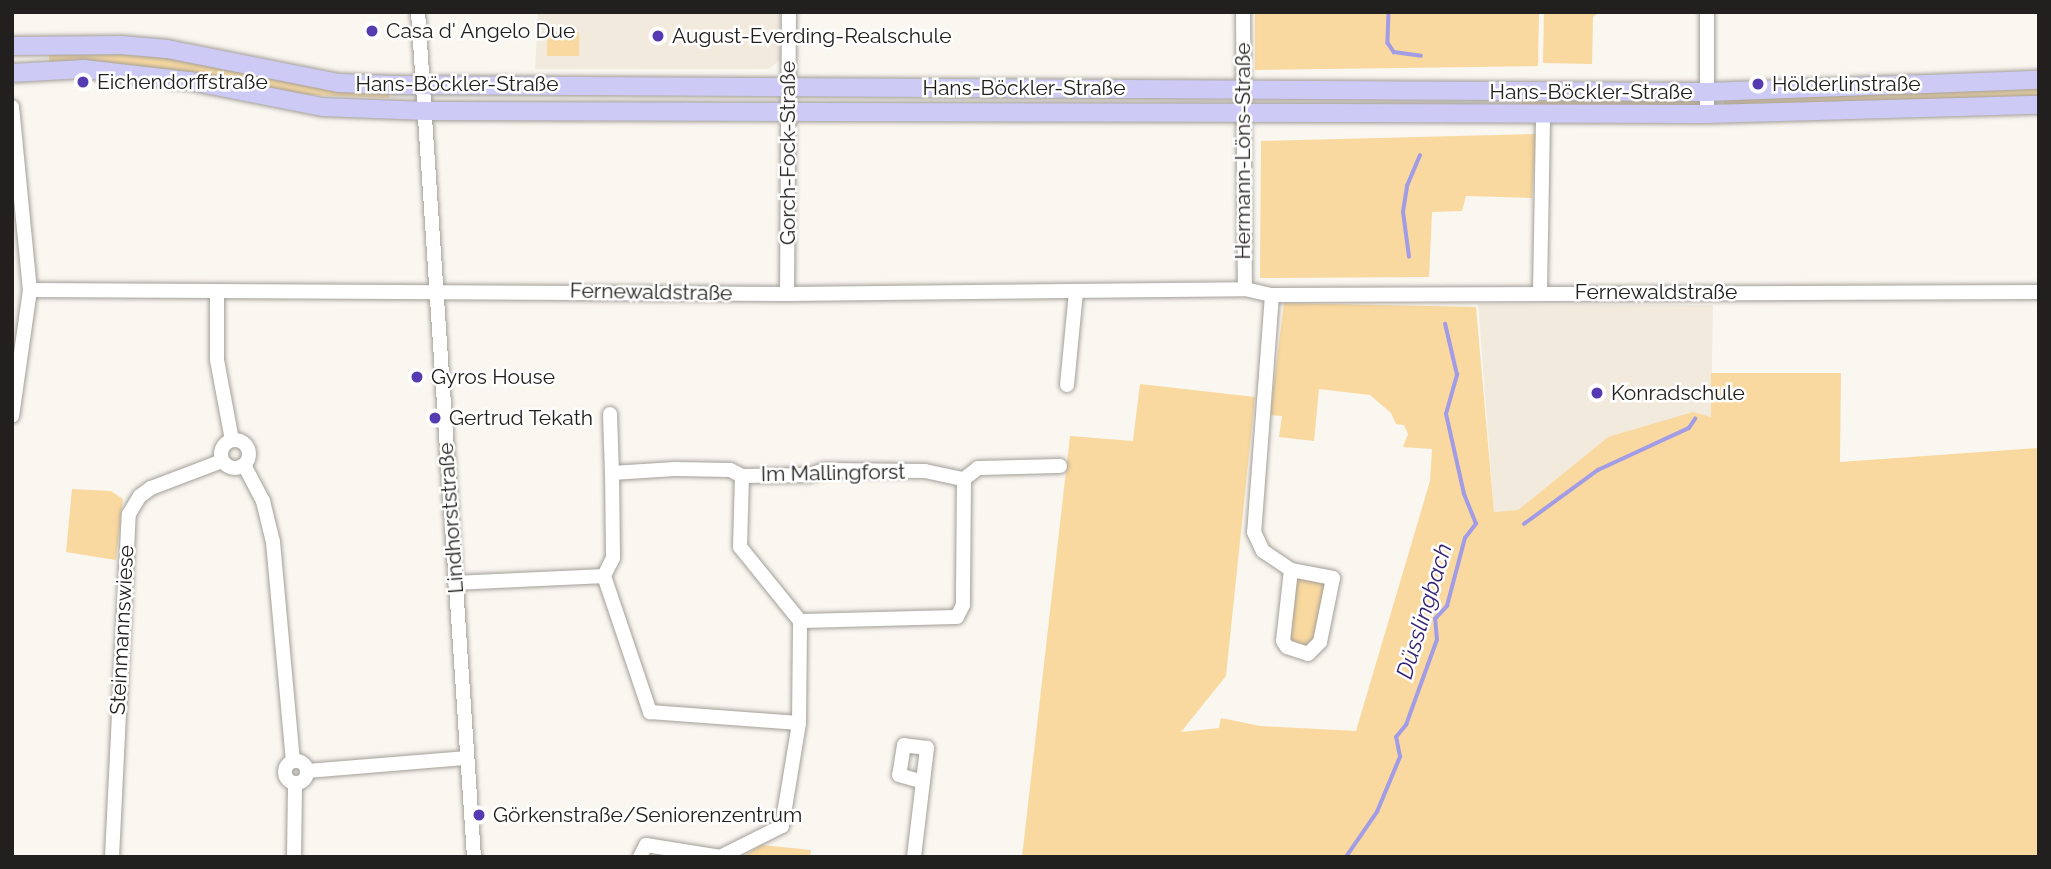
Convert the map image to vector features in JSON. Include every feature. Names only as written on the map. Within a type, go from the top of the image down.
[{"type":"main road","name":"Hans-Böckler-Straße","points":[[12,46],[132,46],[339,83],[423,85],[1707,92],[2039,80]]},
{"type":"main road","name":"Hans-Böckler-Straße","points":[[12,73],[84,69],[190,81],[322,107],[426,111],[1707,114],[2039,105]]},
{"type":"street","name":"Lindhorststraße","points":[[418,12],[474,857]]},
{"type":"street","name":"Gorch-Fock-Straße","points":[[787,294],[789,12]]},
{"type":"street","name":"Hermann-Löns-Straße","points":[[1243,12],[1245,289]]},
{"type":"street","points":[[1707,12],[1707,114]]},
{"type":"street","points":[[12,107],[30,290],[12,416]]},
{"type":"street","name":"Hans-Böckler-Straße","points":[[1540,292],[1543,114]]},
{"type":"street","name":"Fernewaldstraße","points":[[30,290],[787,294],[1245,289],[1272,295],[2039,292]]},
{"type":"street","points":[[217,291],[217,360],[232,440]]},
{"type":"street","points":[[1067,385],[1076,292]]},
{"type":"street","points":[[1272,295],[1254,532],[1263,551],[1291,570],[1333,578],[1320,642],[1308,654],[1287,647],[1283,641],[1291,570]]},
{"type":"street","points":[[610,414],[613,558],[604,576],[650,712],[799,723]]},
{"type":"street","points":[[232,440],[223,445],[222,461],[229,468],[244,465]]},
{"type":"street","points":[[232,440],[247,448],[244,465],[262,501],[273,542],[293,761],[285,775],[295,783]]},
{"type":"street","name":"Steinmannswiese","points":[[112,857],[129,514],[140,496],[151,488],[222,461]]},
{"type":"street","name":"Im Mallingforst","points":[[612,473],[675,468],[730,471],[742,476],[809,474],[824,470],[925,471],[934,477],[964,479],[978,468],[1060,466]]},
{"type":"street","name":"Im Mallingforst","points":[[742,476],[740,547],[800,621]]},
{"type":"street","points":[[640,857],[646,845],[722,856],[782,826],[799,723],[800,621],[957,617],[963,605],[964,479]]},
{"type":"street","points":[[455,583],[604,576]]},
{"type":"street","points":[[308,771],[466,758]]},
{"type":"street","points":[[293,761],[301,761],[308,771]]},
{"type":"street","points":[[295,783],[305,780],[308,771]]},
{"type":"street","points":[[914,857],[923,782]]},
{"type":"street","points":[[294,857],[295,783]]},
{"type":"shaded area","name":"August-Everding-Realschule","points":[[505,12],[780,12],[780,60],[768,69],[535,69],[538,13]]},
{"type":"shaded area","points":[[1255,12],[1539,12],[1538,66],[1255,70]]},
{"type":"shaded area","points":[[1544,12],[1599,12],[1593,17],[1592,64],[1543,63]]},
{"type":"shaded area","points":[[579,32],[579,56],[547,56],[547,33]]},
{"type":"shaded area","points":[[49,55],[163,55],[389,89],[389,98],[288,94],[163,69],[49,64]]},
{"type":"shaded area","points":[[2039,86],[2039,102],[1724,110],[1724,95]]},
{"type":"shaded area","points":[[1522,95],[1699,97],[1701,105],[1521,110]]},
{"type":"shaded area","points":[[1536,134],[1532,198],[1466,196],[1462,211],[1432,212],[1429,277],[1260,278],[1261,141]]},
{"type":"shaded area","points":[[1284,303],[1476,307],[1494,512],[1518,510],[1608,437],[1693,412],[1711,417],[1711,373],[1841,373],[1840,462],[2039,448],[2039,857],[1022,857],[1070,436],[1133,441],[1140,384],[1255,397],[1226,676],[1181,732],[1219,728],[1221,718],[1260,726],[1356,731],[1430,481],[1432,449],[1403,447],[1408,434],[1404,425],[1396,424],[1391,413],[1370,395],[1319,389],[1314,441],[1279,437],[1282,416],[1270,415]]},
{"type":"shaded area","name":"Konradschule","points":[[1478,304],[1713,305],[1711,418],[1608,437],[1518,510],[1494,512]]},
{"type":"shaded area","points":[[72,489],[111,491],[123,499],[116,560],[66,552]]},
{"type":"shaded area","points":[[1296,576],[1322,579],[1325,584],[1316,639],[1307,647],[1291,644],[1287,634]]},
{"type":"shaded area","points":[[762,845],[811,850],[810,857],[742,857]]},
{"type":"waterway","name":"Düsslingbach","points":[[1389,12],[1388,43],[1394,52],[1421,56]]},
{"type":"waterway","name":"Düsslingbach","points":[[1409,257],[1403,212],[1407,186],[1420,156]]},
{"type":"waterway","name":"Düsslingbach","points":[[1346,857],[1377,812],[1400,757],[1396,737],[1406,725],[1437,640],[1435,619],[1447,606],[1465,538],[1476,524],[1464,494],[1446,414],[1457,375],[1445,324]]},
{"type":"waterway","points":[[1524,524],[1598,470],[1689,428],[1695,419]]},
{"type":"place","name":"Casa d' Angelo Due","points":[[372,31]]},
{"type":"place","name":"August-Everding-Realschule","points":[[658,36]]},
{"type":"place","name":"Eichendorffstraße","points":[[83,82]]},
{"type":"place","name":"Hölderlinstraße","points":[[1758,84]]},
{"type":"place","name":"Gyros House","points":[[417,377]]},
{"type":"place","name":"Konradschule","points":[[1597,393]]},
{"type":"place","name":"Gertrud Tekath","points":[[435,418]]},
{"type":"place","name":"Görkenstraße/Seniorenzentrum","points":[[479,815]]}]
